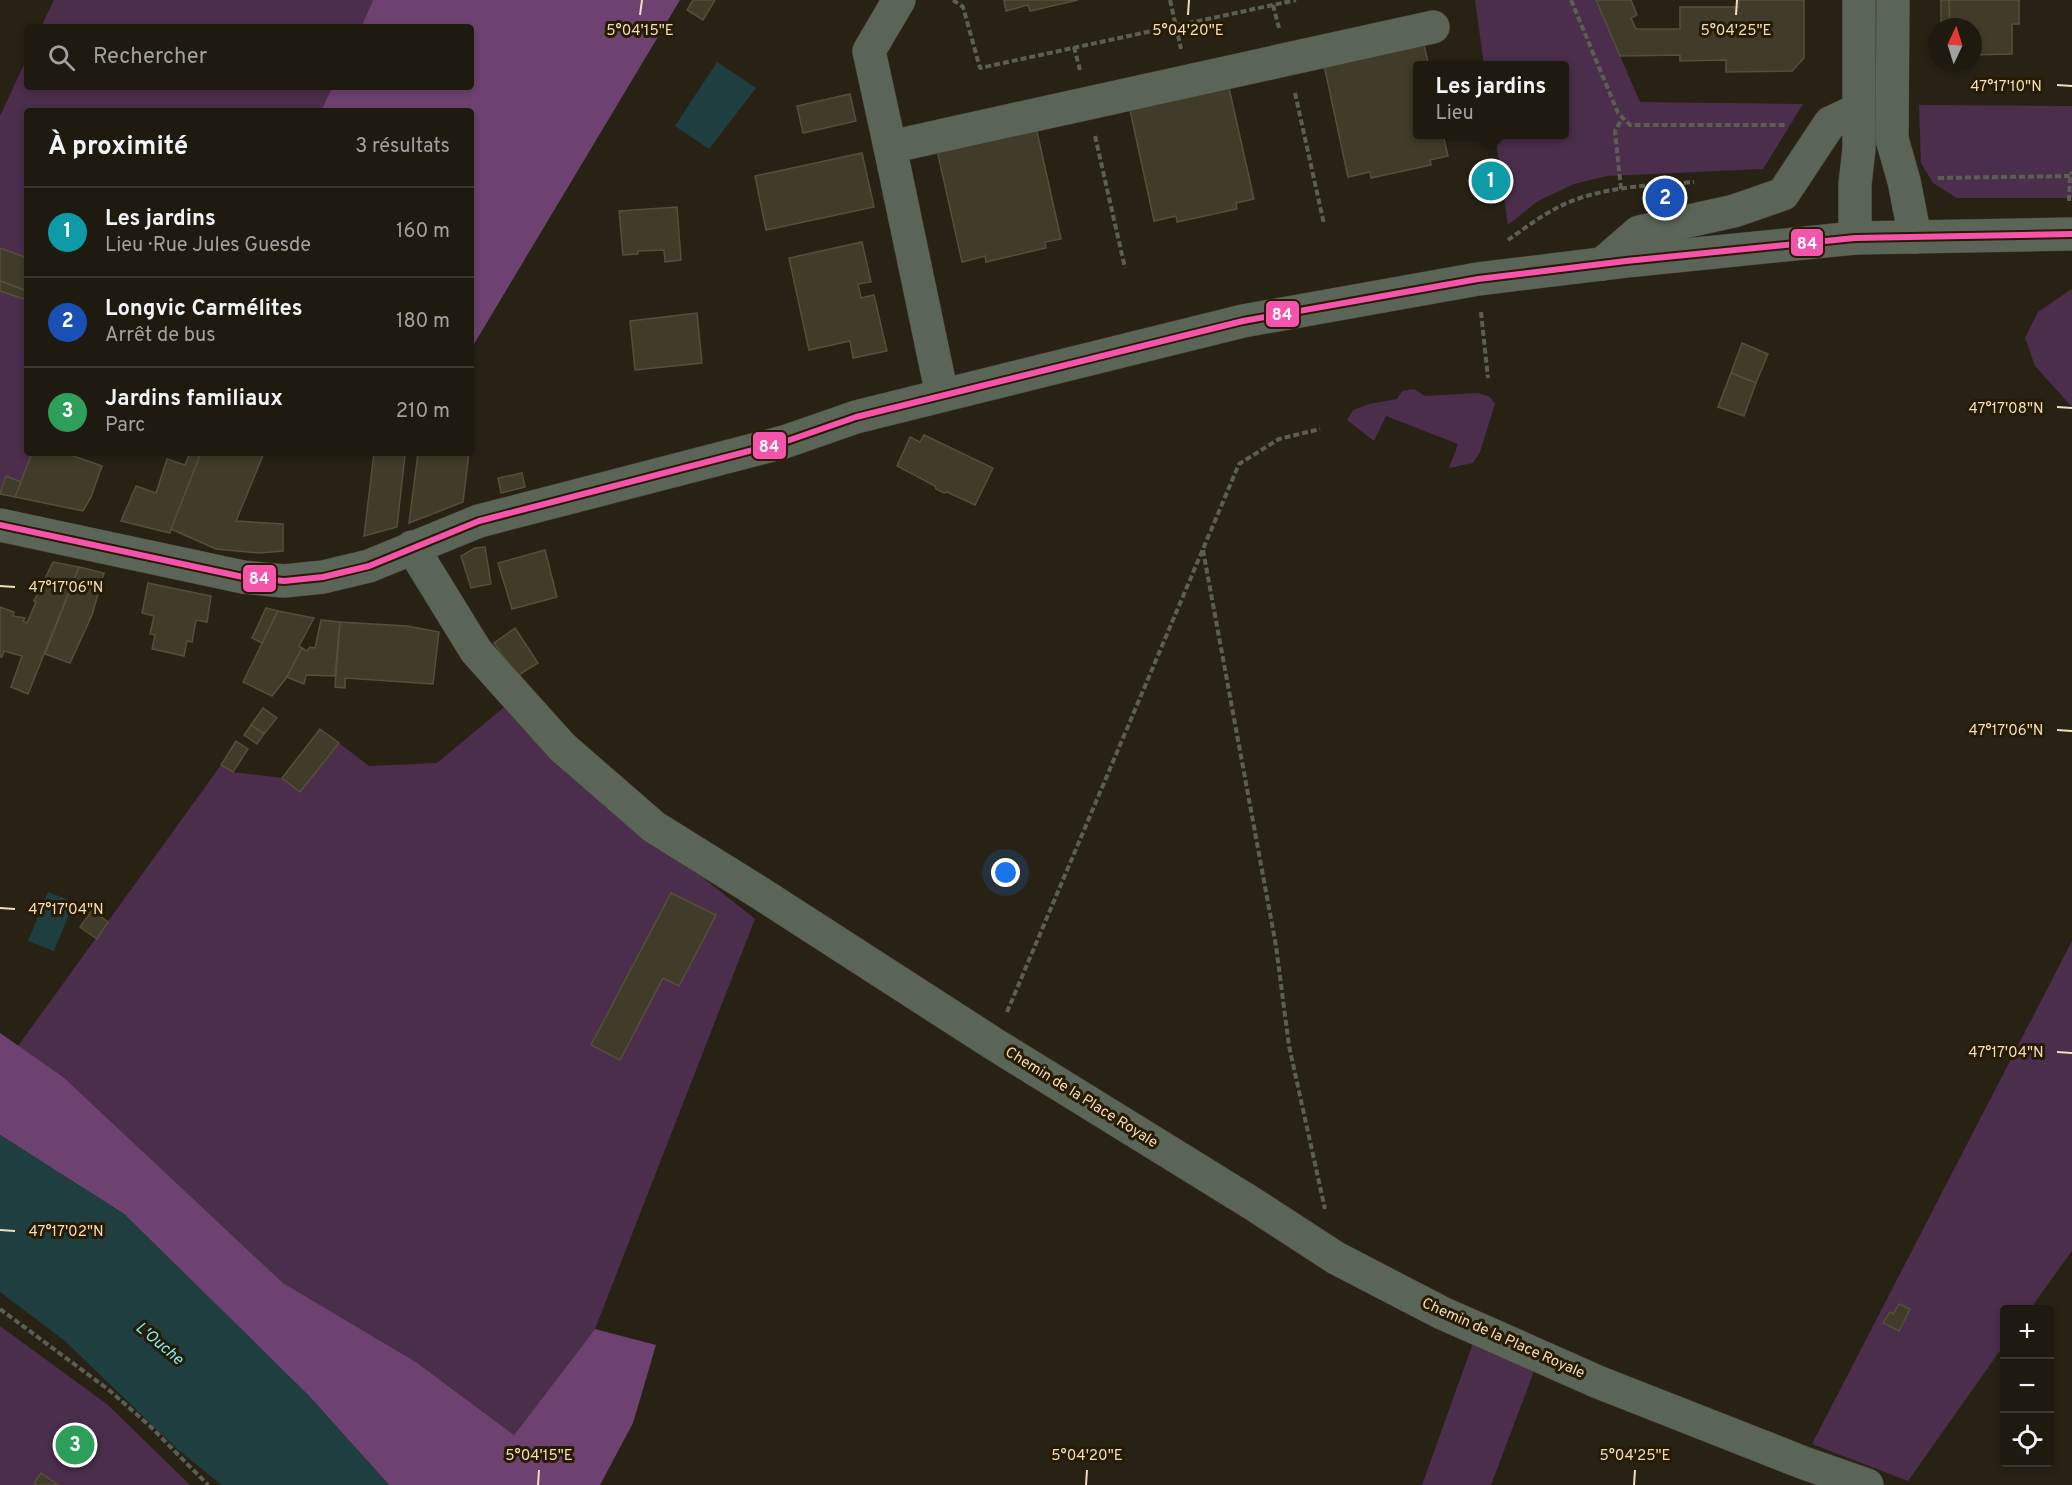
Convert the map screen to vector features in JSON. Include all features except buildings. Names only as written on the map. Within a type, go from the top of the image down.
[{"type":"street","points":[[899,0],[869,51],[942,395]]},
{"type":"street","points":[[1855,238],[1855,184],[1859,149],[1858,0]]},
{"type":"street","points":[[1893,0],[1892,139],[1904,181],[1915,237]]},
{"type":"street","points":[[890,147],[1433,27]]},
{"type":"street","points":[[1602,264],[1639,232],[1734,211],[1783,194],[1830,123],[1858,110]]},
{"type":"street","points":[[0,525],[243,577],[284,581],[323,577],[369,566],[479,521],[784,442],[856,417],[1243,321],[1478,279],[1602,264],[1855,238],[2072,234]]},
{"type":"street","name":"Chemin de la Place Royale","points":[[412,547],[476,651],[562,747],[654,827],[994,1044],[1336,1258],[1442,1313],[1598,1382],[1804,1463],[1867,1485]]},
{"type":"path","points":[[953,0],[963,7],[980,68],[1296,0]]},
{"type":"path","points":[[1170,0],[1188,81]]},
{"type":"path","points":[[1571,0],[1618,113],[1630,124],[1789,125]]},
{"type":"path","points":[[1273,5],[1324,224]]},
{"type":"path","points":[[1074,47],[1125,268]]},
{"type":"path","points":[[1621,189],[1615,131],[1623,117]]},
{"type":"path","points":[[994,1044],[1239,464],[1279,439],[1320,429]]},
{"type":"path","points":[[1203,550],[1276,946],[1289,1046],[1336,1258]]},
{"type":"path","points":[[0,1309],[109,1390],[151,1427],[208,1485]]},
{"type":"shaded area","points":[[54,0],[373,0],[362,24],[42,24]]},
{"type":"shaded area","points":[[373,0],[680,0],[474,344],[474,108],[322,108],[331,90],[474,90],[474,24],[362,24]]},
{"type":"shaded area","points":[[1475,0],[1596,0],[1640,102],[1803,104],[1763,169],[1607,176],[1574,184],[1538,201],[1508,225],[1496,139],[1569,139],[1569,61],[1483,61]]},
{"type":"shaded area","points":[[24,64],[24,90],[331,90],[322,108],[24,108],[24,456],[31,456],[15,497],[0,494],[0,116]]},
{"type":"shaded area","points":[[1919,105],[2072,106],[2072,198],[1957,198],[1933,183],[1921,163]]},
{"type":"shaded area","points":[[2072,290],[2072,407],[2035,366],[2025,338],[2038,312]]},
{"type":"shaded area","points":[[1414,389],[1425,396],[1478,393],[1490,397],[1495,404],[1480,452],[1473,463],[1449,468],[1458,444],[1386,416],[1374,441],[1347,420],[1353,410],[1369,404],[1397,399],[1402,391]]},
{"type":"shaded area","points":[[509,703],[628,818],[755,919],[595,1329],[514,1435],[416,1362],[283,1283],[164,1172],[18,1046],[221,765],[233,772],[282,778],[300,791],[339,743],[369,766],[437,763]]},
{"type":"shaded area","points":[[2072,941],[2072,1251],[2033,1305],[2000,1305],[2000,1351],[1908,1481],[1812,1444]]},
{"type":"shaded area","points":[[0,1033],[63,1077],[283,1283],[416,1362],[514,1435],[595,1329],[656,1345],[633,1423],[600,1485],[389,1485],[309,1396],[124,1214],[0,1135]]},
{"type":"shaded area","points":[[0,1326],[108,1405],[190,1485],[0,1485]]},
{"type":"shaded area","points":[[1478,1329],[1539,1358],[1491,1485],[1422,1485]]},
{"type":"water","points":[[717,62],[756,88],[709,149],[675,126]]},
{"type":"water","points":[[48,892],[74,902],[54,951],[28,941]]},
{"type":"water","name":"L'Ouche","points":[[0,1135],[124,1214],[309,1396],[389,1485],[222,1485],[177,1449],[65,1341],[0,1292]]},
{"type":"transit line","name":"84","points":[[0,525],[243,577],[284,581],[323,577],[369,566],[479,521],[784,442],[856,417],[1243,321],[1478,279],[1626,261],[1855,238],[2072,234]]},
{"type":"place","name":"Les jardins","points":[[1491,181]]},
{"type":"place","name":"Longvic Carmélites","points":[[1665,198]]},
{"type":"place","name":"Jardins familiaux","points":[[75,1445]]}]
